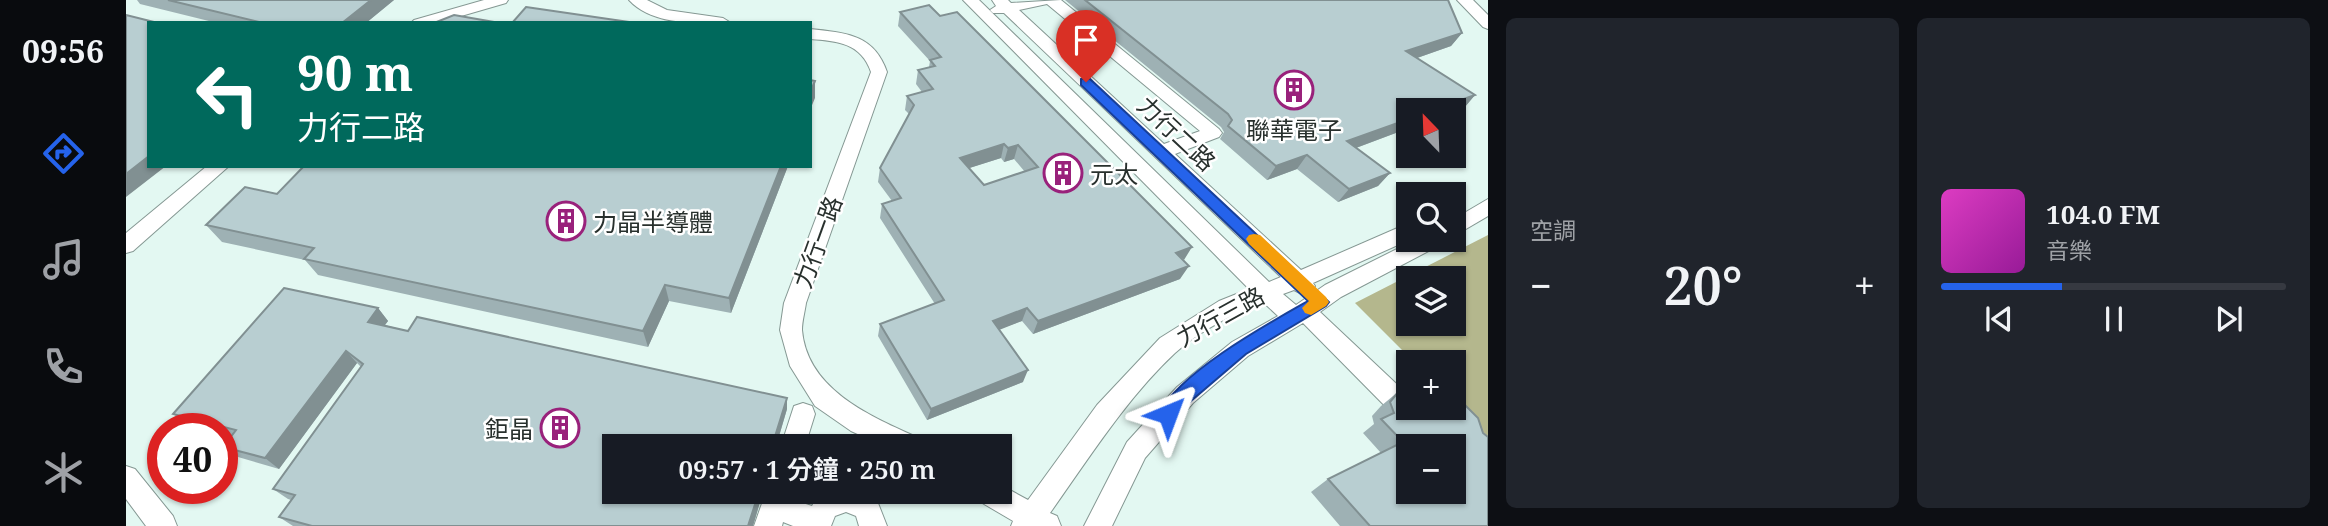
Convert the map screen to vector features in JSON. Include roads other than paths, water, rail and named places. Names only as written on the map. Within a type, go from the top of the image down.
[{"type":"street","points":[[426,21],[501,0]]},
{"type":"street","points":[[636,0],[663,14],[710,21]]},
{"type":"street","points":[[976,7],[1044,0]]},
{"type":"street","points":[[1052,0],[1213,133],[1162,152]]},
{"type":"street","name":"力行二路","points":[[1004,4],[1296,279],[1307,310]]},
{"type":"street","name":"力行二路","points":[[976,7],[1264,291],[1307,310]]},
{"type":"street","points":[[1475,7],[1488,24]]},
{"type":"street","name":"力行一路","points":[[812,34],[850,39],[861,44],[871,52],[879,72],[795,303],[791,330],[802,366],[824,398],[877,434]]},
{"type":"street","points":[[126,245],[218,168]]},
{"type":"street","points":[[1466,209],[1488,204]]},
{"type":"street","points":[[1466,220],[1488,204]]},
{"type":"street","name":"力行三路","points":[[1034,523],[1106,413],[1168,345],[1227,307],[1396,237]]},
{"type":"street","name":"力行三路","points":[[1098,526],[1136,450],[1185,395],[1240,349],[1307,310],[1333,291],[1409,252]]},
{"type":"street","points":[[1307,310],[1395,399]]},
{"type":"street","points":[[797,434],[803,414]]},
{"type":"street","points":[[126,478],[163,526]]},
{"type":"street","points":[[774,508],[817,524],[825,507],[852,504]]},
{"type":"street","points":[[1006,504],[1034,523]]},
{"type":"place","name":"聯華電子","points":[[1294,90]]},
{"type":"place","name":"元太","points":[[1063,173]]},
{"type":"place","name":"力晶半導體","points":[[566,221]]},
{"type":"place","name":"鉅晶","points":[[560,428]]}]
